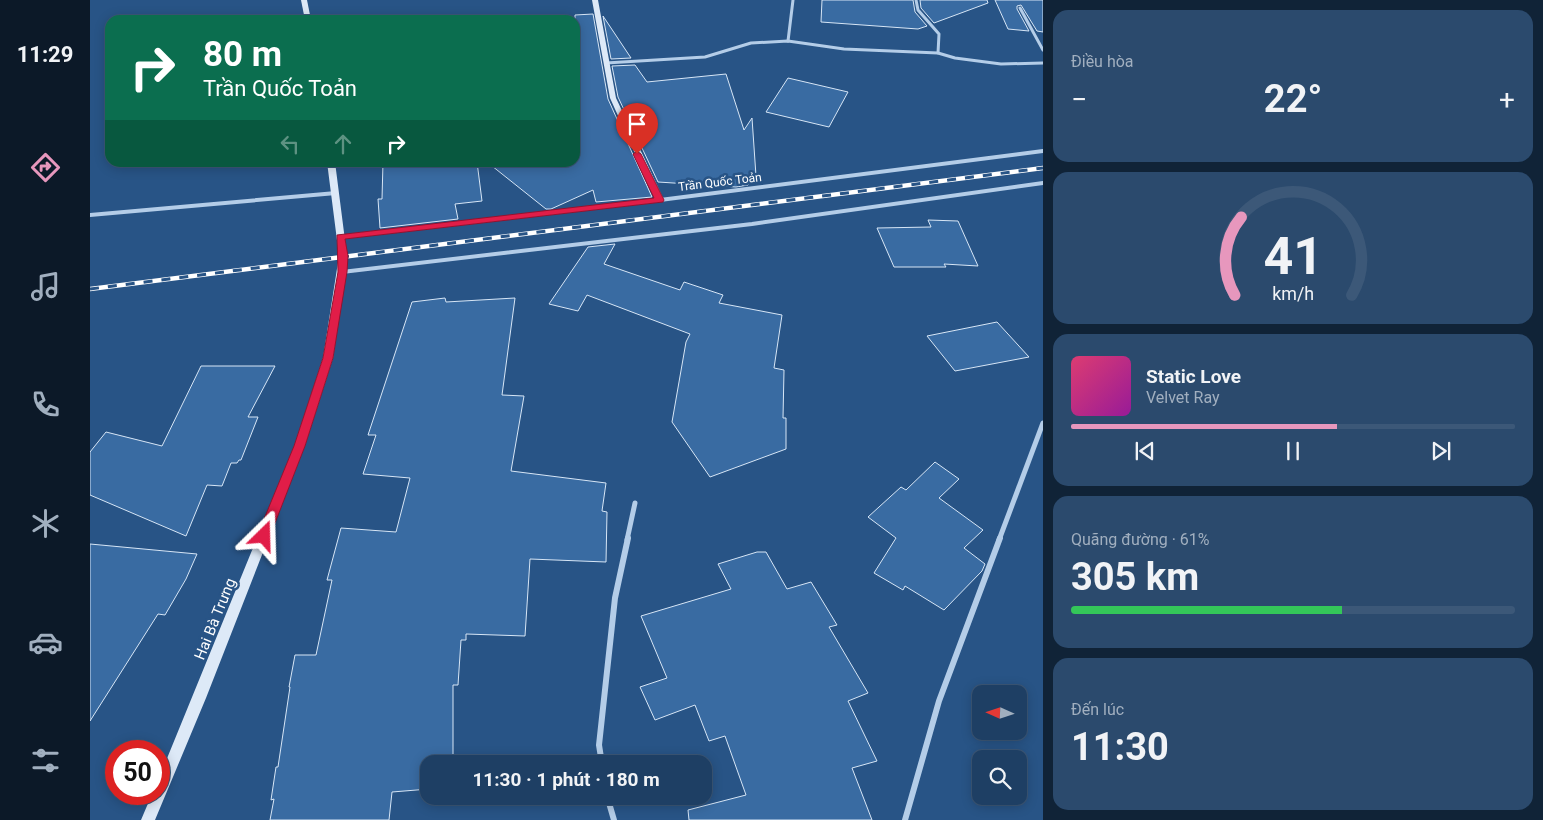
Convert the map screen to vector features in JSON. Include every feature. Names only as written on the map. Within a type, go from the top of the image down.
[{"type":"main road","points":[[304,0],[307,15]]},
{"type":"main road","points":[[595,0],[604,39],[613,98],[660,200]]},
{"type":"main road","name":"Hai Bà Trưng","points":[[148,820],[300,446],[328,358],[343,256],[332,167]]},
{"type":"street","points":[[788,41],[793,0]]},
{"type":"street","points":[[916,0],[918,10],[939,34],[938,53]]},
{"type":"street","points":[[1020,8],[1043,50]]},
{"type":"street","points":[[606,62],[705,57],[751,43],[788,41],[844,49],[938,53],[955,58],[1001,64],[1043,63]]},
{"type":"street","name":"Trần Quốc Toản","points":[[340,237],[660,200],[1043,151]]},
{"type":"street","points":[[342,272],[752,224],[1043,183]]},
{"type":"street","points":[[90,216],[336,193]]},
{"type":"street","points":[[905,820],[939,701],[1043,423]]},
{"type":"street","points":[[601,755],[599,745],[615,598],[635,503]]},
{"type":"street","points":[[610,805],[614,820]]},
{"type":"building","points":[[822,0],[913,0],[915,12],[927,26],[918,29],[821,22]]},
{"type":"building","points":[[920,0],[987,0],[988,3],[934,23],[921,8]]},
{"type":"building","points":[[995,0],[1043,0],[1043,32],[1037,31],[1021,5],[1017,6],[1017,9],[1029,31],[1008,29]]},
{"type":"building","points":[[593,14],[608,99],[652,197],[596,202],[593,190],[551,209],[546,209],[493,167],[580,167],[580,15],[575,15]]},
{"type":"building","points":[[603,16],[631,58],[611,59]]},
{"type":"building","points":[[635,65],[647,82],[726,74],[744,130],[752,118],[756,176],[747,176],[748,185],[736,187],[658,182],[618,97],[612,66]]},
{"type":"building","points":[[788,78],[848,92],[829,127],[766,112]]},
{"type":"building","points":[[383,167],[478,167],[482,201],[455,204],[458,219],[380,228],[378,199],[382,199]]},
{"type":"building","points":[[928,220],[958,221],[978,266],[944,264],[946,267],[894,267],[877,228],[931,227]]},
{"type":"building","points":[[615,244],[604,264],[680,290],[684,282],[723,295],[719,303],[782,315],[774,368],[784,370],[783,418],[786,418],[786,449],[710,477],[672,422],[686,342],[690,334],[587,295],[578,311],[549,304],[588,247]]},
{"type":"building","points":[[445,298],[446,302],[515,298],[502,395],[524,396],[511,471],[606,483],[602,511],[607,512],[606,562],[530,559],[525,636],[466,634],[466,640],[461,640],[458,685],[453,685],[453,755],[420,755],[420,790],[392,792],[389,820],[270,820],[274,799],[271,800],[276,767],[278,767],[295,655],[316,655],[332,580],[327,580],[341,528],[396,532],[410,478],[363,474],[376,435],[368,435],[412,302]]},
{"type":"building","points":[[997,322],[1029,357],[955,371],[927,336]]},
{"type":"building","points":[[201,366],[275,366],[248,417],[258,417],[241,460],[237,463],[231,463],[222,486],[207,485],[186,536],[90,495],[90,452],[106,432],[162,446]]},
{"type":"building","points":[[935,462],[959,479],[939,498],[983,530],[964,548],[985,564],[982,571],[944,610],[905,586],[903,590],[874,573],[896,538],[868,517],[901,487],[906,490]]},
{"type":"building","points":[[90,544],[197,554],[186,579],[165,615],[158,614],[90,721]]},
{"type":"building","points":[[757,552],[766,552],[787,589],[811,582],[837,625],[829,627],[868,693],[848,701],[877,761],[852,768],[872,820],[689,820],[688,810],[746,795],[725,736],[709,741],[695,705],[655,720],[640,687],[667,678],[641,616],[731,589],[718,564]]},
{"type":"railway","points":[[90,289],[1043,168]]},
{"type":"route","points":[[264,536],[300,446],[328,358],[342,272],[343,256],[340,237],[660,200],[637,154]]}]
